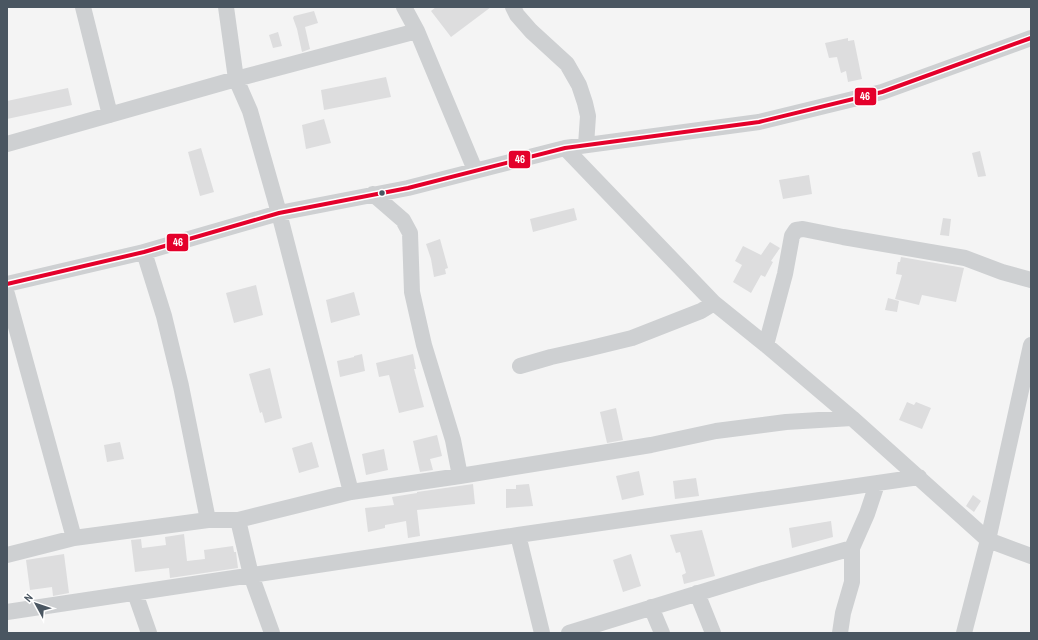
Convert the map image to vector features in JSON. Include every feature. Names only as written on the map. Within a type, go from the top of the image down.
[{"type":"street","points":[[83,7],[110,115]]},
{"type":"street","points":[[226,7],[236,79],[250,111],[279,213],[351,492]]},
{"type":"street","points":[[404,7],[417,31],[475,170]]},
{"type":"street","points":[[513,7],[517,15],[531,31],[567,64],[579,85],[588,116],[586,145]]},
{"type":"street","points":[[7,144],[236,79],[417,31]]},
{"type":"street","points":[[7,284],[144,252],[279,213],[408,188],[565,148],[759,122],[882,92],[1031,38]]},
{"type":"street","points":[[565,148],[714,303],[852,418],[988,540],[1031,556]]},
{"type":"street","points":[[373,194],[403,220],[410,233],[412,292],[424,345],[453,440],[460,476]]},
{"type":"street","points":[[766,345],[785,274],[789,245],[796,230],[803,229],[965,258],[1002,272],[1031,280]]},
{"type":"street","points":[[144,252],[164,316],[181,386],[208,520]]},
{"type":"street","points":[[7,294],[74,538]]},
{"type":"street","points":[[520,366],[551,357],[632,338],[701,311],[714,303]]},
{"type":"street","points":[[964,633],[1025,397],[1031,345]]},
{"type":"street","points":[[7,555],[74,538],[208,520],[238,520],[351,492],[651,445],[716,431],[786,422],[852,418]]},
{"type":"street","points":[[7,612],[518,535],[919,477]]},
{"type":"street","points":[[840,633],[843,613],[852,582],[852,548],[867,514],[877,484]]},
{"type":"street","points":[[238,520],[250,575],[272,633]]},
{"type":"street","points":[[518,535],[542,633]]},
{"type":"street","points":[[569,633],[589,630],[651,607],[852,548]]},
{"type":"street","points":[[135,593],[149,633]]},
{"type":"street","points":[[697,593],[713,633]]},
{"type":"street","points":[[651,607],[662,633]]},
{"type":"building","points":[[436,7],[491,7],[451,37],[431,11]]},
{"type":"building","points":[[314,11],[318,23],[305,27],[310,49],[302,52],[293,18],[294,16]]},
{"type":"building","points":[[278,32],[282,46],[273,48],[269,35]]},
{"type":"building","points":[[848,38],[848,41],[854,40],[862,79],[848,82],[846,71],[841,73],[837,57],[829,58],[825,43]]},
{"type":"building","points":[[386,77],[391,97],[324,110],[321,90]]},
{"type":"building","points":[[68,88],[72,105],[7,119],[7,101]]},
{"type":"building","points":[[324,119],[331,143],[306,149],[302,125]]},
{"type":"building","points":[[201,148],[214,192],[200,196],[188,152]]},
{"type":"building","points":[[980,151],[986,176],[978,177],[972,153]]},
{"type":"building","points":[[809,175],[812,194],[783,199],[779,180]]},
{"type":"building","points":[[574,208],[577,220],[533,232],[530,219]]},
{"type":"building","points":[[943,218],[951,219],[949,236],[940,235]]},
{"type":"building","points":[[440,239],[448,268],[445,269],[446,274],[434,277],[431,259],[426,244]]},
{"type":"building","points":[[770,242],[780,248],[771,261],[773,262],[765,277],[761,275],[751,293],[733,282],[742,265],[735,261],[743,246],[761,255]]},
{"type":"building","points":[[901,257],[964,268],[956,302],[922,295],[919,305],[895,299],[902,275],[896,274],[898,262],[900,262]]},
{"type":"building","points":[[256,285],[263,315],[234,323],[226,293]]},
{"type":"building","points":[[354,292],[360,315],[331,323],[326,300]]},
{"type":"building","points":[[888,298],[899,301],[897,312],[885,310]]},
{"type":"building","points":[[362,354],[365,371],[340,377],[337,361]]},
{"type":"building","points":[[413,354],[416,369],[414,369],[424,407],[399,413],[389,375],[379,377],[376,363]]},
{"type":"building","points":[[270,368],[282,418],[265,423],[262,412],[260,413],[249,374]]},
{"type":"building","points":[[907,402],[914,405],[916,402],[931,408],[922,429],[899,420]]},
{"type":"building","points":[[616,408],[623,440],[607,443],[600,412]]},
{"type":"building","points":[[437,435],[442,456],[430,459],[433,470],[420,472],[413,441]]},
{"type":"building","points":[[120,442],[124,459],[107,462],[104,445]]},
{"type":"building","points":[[312,442],[319,467],[299,473],[292,448]]},
{"type":"building","points":[[384,449],[388,470],[366,475],[362,454]]},
{"type":"building","points":[[639,471],[644,495],[622,500],[616,476]]},
{"type":"building","points":[[696,478],[699,496],[675,499],[673,481]]},
{"type":"building","points":[[473,484],[475,504],[417,510],[420,536],[408,538],[406,521],[385,525],[385,528],[368,532],[365,508],[394,505],[392,497]]},
{"type":"building","points":[[529,484],[533,506],[506,508],[506,489],[516,489],[516,485]]},
{"type":"building","points":[[973,495],[981,501],[974,512],[966,506]]},
{"type":"building","points":[[831,521],[833,537],[792,548],[789,528]]},
{"type":"building","points":[[702,530],[715,576],[684,584],[682,575],[686,573],[680,552],[676,553],[670,535]]},
{"type":"building","points":[[184,534],[187,561],[205,559],[204,550],[233,546],[234,552],[236,552],[238,568],[170,578],[169,568],[135,572],[131,540],[141,539],[142,548],[166,545],[165,537]]},
{"type":"building","points":[[64,554],[69,593],[53,596],[52,587],[30,590],[26,560]]},
{"type":"building","points":[[631,554],[641,586],[623,592],[613,560]]},
{"type":"transit line","name":"46","points":[[7,284],[144,252],[279,213],[408,188],[565,148],[759,122],[882,92],[1031,38]]}]
